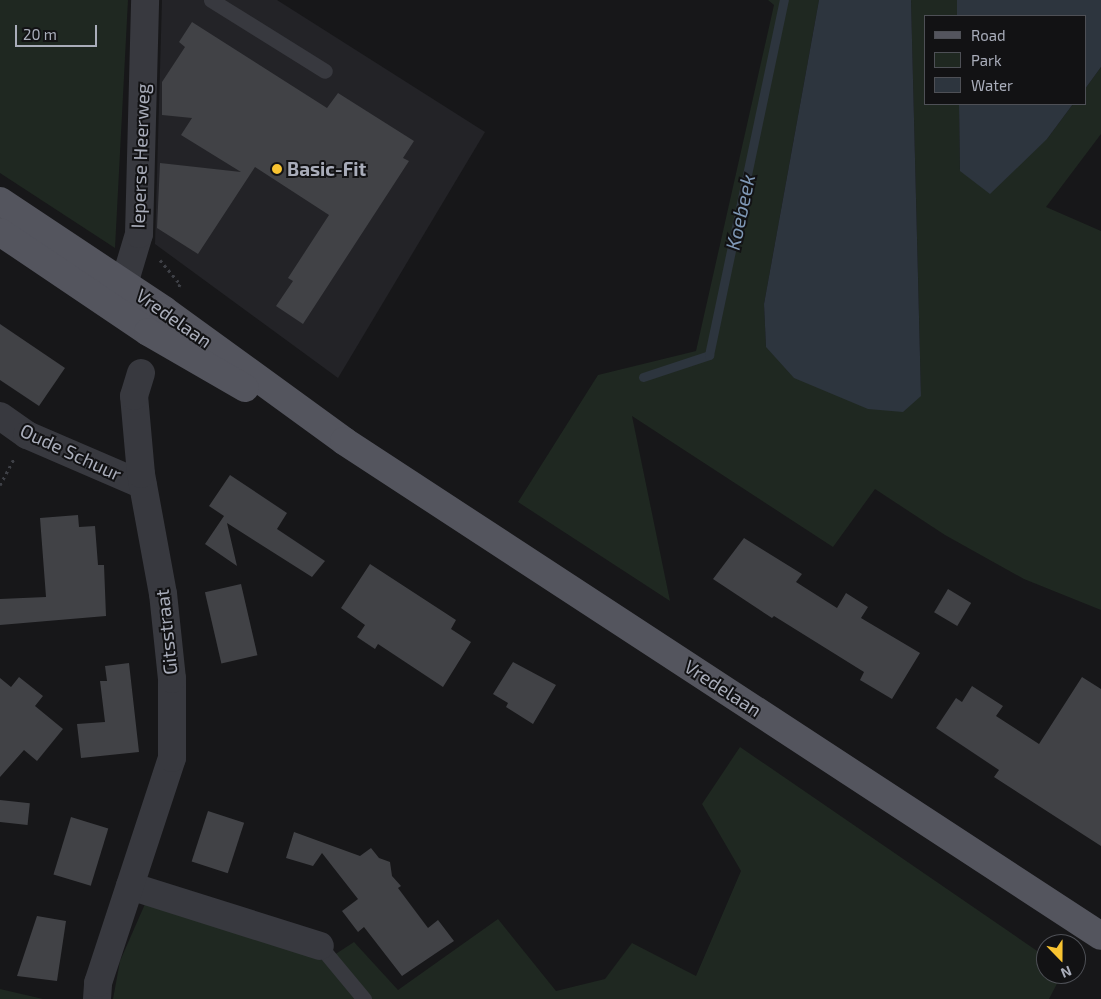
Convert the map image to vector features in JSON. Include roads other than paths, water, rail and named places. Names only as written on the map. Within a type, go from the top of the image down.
[{"type":"main road","name":"Vredelaan","points":[[0,201],[116,295],[235,383],[344,441]]},
{"type":"main road","name":"Vredelaan","points":[[0,232],[116,295],[164,310],[344,441],[1101,936]]},
{"type":"street","name":"Ieperse Heerweg","points":[[116,295],[138,234],[145,0]]},
{"type":"street","name":"Gitsstraat","points":[[97,999],[98,983],[172,758],[172,679],[165,613],[143,485],[134,396],[141,373]]},
{"type":"street","name":"Oude Schuur","points":[[0,416],[27,434],[143,485]]},
{"type":"street","points":[[130,886],[320,946]]},
{"type":"lane","points":[[211,0],[325,72]]},
{"type":"lane","points":[[320,946],[364,999]]},
{"type":"water","points":[[819,0],[911,0],[921,396],[903,412],[868,409],[794,378],[766,347],[764,304]]},
{"type":"water","points":[[957,0],[1101,0],[1101,67],[1086,88],[1086,15],[957,15]]},
{"type":"water","points":[[959,105],[1072,105],[1047,139],[990,194],[960,171]]},
{"type":"waterway","name":"Koebeek","points":[[643,377],[709,355],[784,0]]},
{"type":"place","name":"Basic-Fit","points":[[277,169]]}]
